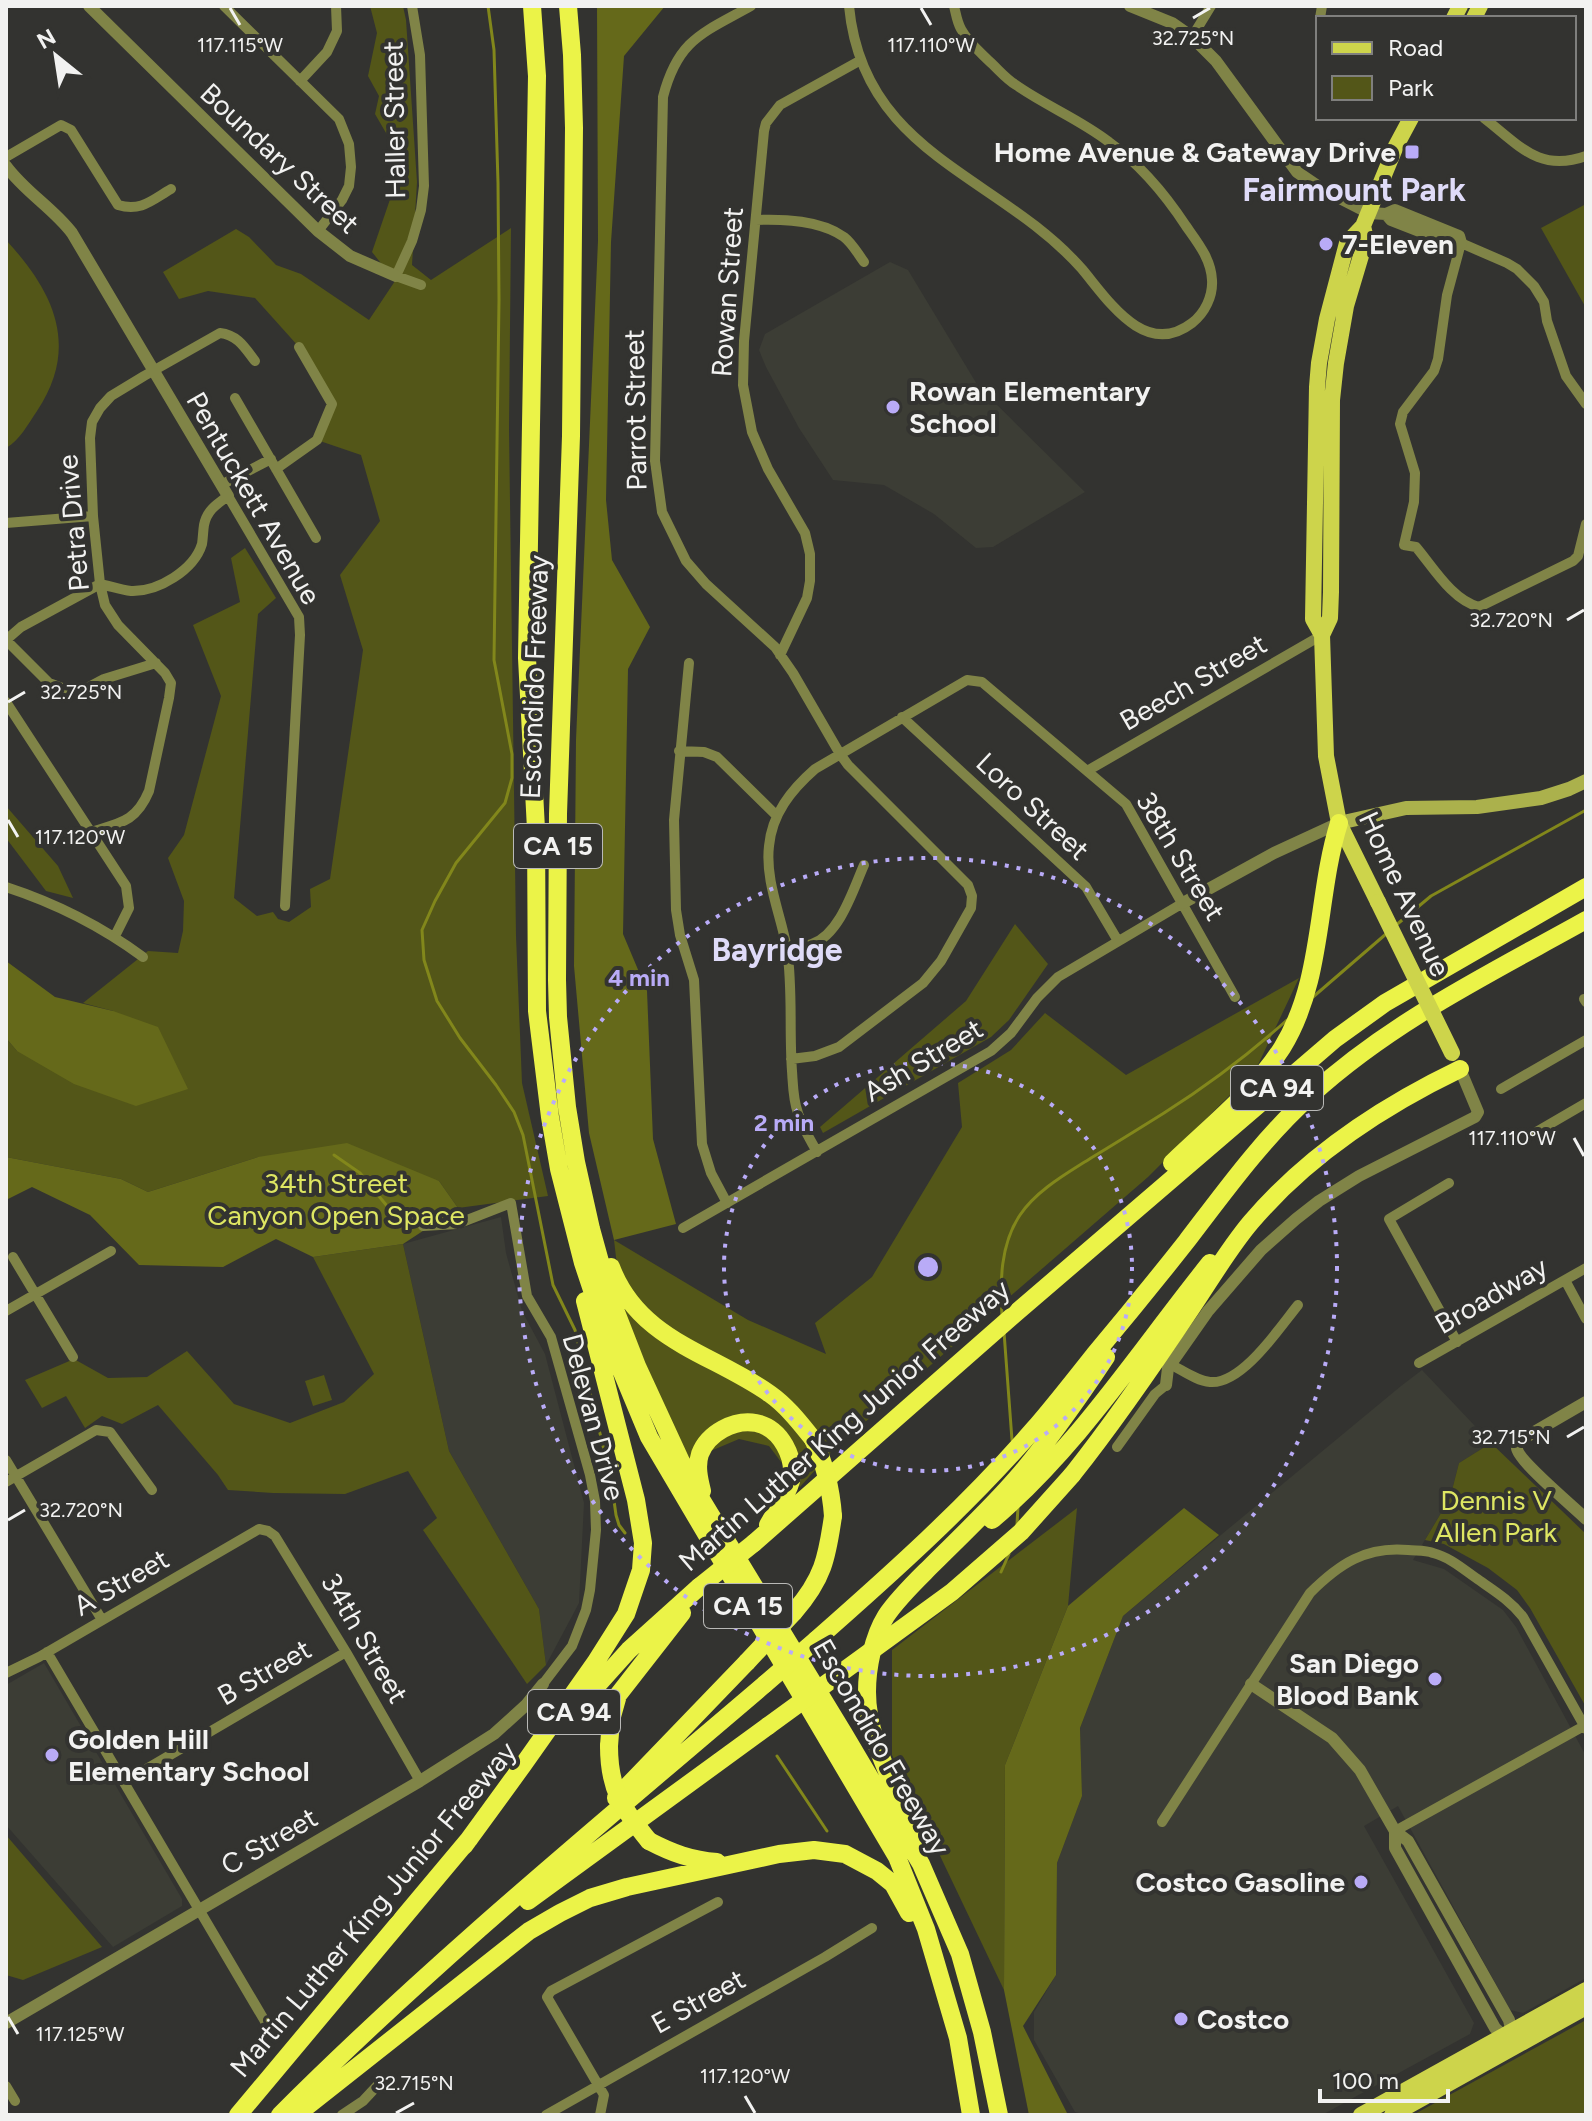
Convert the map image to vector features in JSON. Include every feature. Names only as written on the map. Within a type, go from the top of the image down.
[{"type":"highway","name":"Escondido Freeway","points":[[532,6],[537,76],[527,658],[536,829],[537,1011],[550,1117],[591,1229],[609,1294],[637,1366],[690,1481],[921,1864],[960,1954],[982,2032],[999,2115]]},
{"type":"highway","name":"Escondido Freeway","points":[[568,6],[573,69],[574,174],[571,436],[558,814],[557,992],[573,1227],[609,1341],[649,1437],[897,1857],[926,1929],[958,2038],[971,2115]]},
{"type":"highway","points":[[1061,1274],[1243,1095],[1272,1061],[1290,1032],[1308,982],[1330,854],[1339,823]]},
{"type":"highway","points":[[1564,899],[1586,880]]},
{"type":"highway","name":"Martin Luther King Junior Freeway","points":[[238,2115],[629,1650],[1305,1064],[1385,1003],[1586,887]]},
{"type":"highway","name":"CA 94","points":[[280,2115],[449,1954],[891,1574],[1028,1435],[1285,1119],[1340,1070],[1416,1016],[1586,920]]},
{"type":"highway","points":[[1457,992],[1586,933]]},
{"type":"highway","points":[[1000,1505],[1037,1479],[1085,1425],[1217,1254],[1285,1185],[1371,1117],[1456,1061]]},
{"type":"highway","points":[[557,1862],[808,1596],[828,1554],[833,1516],[829,1481],[821,1456],[813,1439],[795,1417],[771,1395],[681,1345],[648,1322],[618,1284],[568,1165]]},
{"type":"highway","points":[[464,1846],[595,1663],[626,1614],[641,1570],[643,1543],[636,1500],[575,1263],[568,1165]]},
{"type":"highway","points":[[449,1954],[566,1874],[952,1592],[1021,1532],[1103,1436],[1249,1224]]},
{"type":"highway","points":[[921,1864],[908,1817],[869,1719],[869,1664],[877,1636],[886,1617],[906,1592],[935,1562],[967,1541],[1000,1505],[1069,1413],[1168,1265]]},
{"type":"highway","points":[[721,1533],[700,1483],[700,1455],[706,1443],[727,1427],[755,1423],[767,1427],[779,1437],[791,1460],[792,1471],[790,1483],[757,1540]]},
{"type":"highway","points":[[698,1588],[674,1625],[618,1695],[611,1720],[609,1768],[618,1798],[649,1841],[673,1854],[694,1860],[755,1859]]},
{"type":"highway","points":[[296,2115],[529,1931],[590,1898],[627,1887],[755,1859],[814,1850],[845,1854],[877,1871],[893,1884],[936,1968]]},
{"type":"highway","points":[[229,2115],[267,2079]]},
{"type":"main road","name":"Home Avenue","points":[[1410,120],[1366,219],[1347,243],[1327,319],[1319,363],[1316,426],[1313,619],[1322,635],[1326,756],[1339,823],[1456,1061]]},
{"type":"main road","points":[[1339,823],[1406,808],[1477,807],[1541,798],[1586,781]]},
{"type":"main road","points":[[1392,2115],[1586,1990]]},
{"type":"main road","points":[[1361,2115],[1510,2038],[1586,2007]]},
{"type":"street","name":"Boundary Street","points":[[89,6],[318,231],[350,256],[421,285]]},
{"type":"street","points":[[224,6],[339,119],[349,144],[349,186],[318,231]]},
{"type":"street","points":[[300,81],[327,52],[337,31],[336,6]]},
{"type":"street","name":"Haller Street","points":[[396,276],[412,241],[424,186],[420,55],[412,6]]},
{"type":"street","name":"Parrot Street","points":[[751,6],[700,35],[681,52],[669,74],[663,97],[655,461],[662,512],[686,561],[706,584],[775,647],[848,765],[968,885],[972,896],[971,908],[941,961],[923,983],[839,1047],[815,1056],[791,1059]]},
{"type":"street","points":[[849,6],[850,24],[861,60],[879,97],[907,132],[1035,226],[1076,262],[1128,323],[1150,333],[1171,332],[1189,325],[1204,310],[1212,287],[1211,273],[1206,256],[1169,199],[1137,164],[1107,140],[1014,84],[973,46],[960,27],[954,6]]},
{"type":"street","points":[[1130,6],[1172,23],[1192,37],[1216,61],[1297,172],[1366,219],[1395,210],[1459,236],[1461,243],[1447,295],[1438,359],[1434,371],[1403,412],[1400,424],[1415,473],[1414,502],[1404,545],[1416,547],[1457,594],[1469,604],[1479,607],[1573,561],[1578,556],[1586,524]]},
{"type":"street","points":[[1192,37],[1211,6]]},
{"type":"street","name":"Rowan Street","points":[[780,655],[807,598],[810,554],[805,533],[768,469],[752,432],[743,385],[744,341],[766,123],[780,105],[861,60]]},
{"type":"street","points":[[1487,120],[1533,155],[1547,161],[1563,163],[1586,156]]},
{"type":"street","points":[[6,157],[61,125],[71,130],[118,205],[139,208],[171,189]]},
{"type":"street","name":"Pentuckett Avenue","points":[[6,166],[15,179],[63,221],[72,233],[299,617],[285,906]]},
{"type":"street","points":[[756,220],[781,219],[825,227],[846,238],[864,262]]},
{"type":"street","points":[[1461,243],[1507,263],[1534,286],[1544,302],[1547,321],[1566,376],[1586,404]]},
{"type":"street","name":"Petra Drive","points":[[91,832],[127,821],[138,812],[149,791],[171,683],[156,663],[118,625],[105,605],[93,516],[89,449],[92,422],[111,396],[220,333],[239,340],[255,361]]},
{"type":"street","points":[[156,663],[104,679],[87,688],[67,690],[49,683],[6,640],[21,627],[100,584],[131,591],[165,583],[183,571],[196,555],[202,544],[208,513],[225,491],[317,440],[332,404],[299,347]]},
{"type":"street","points":[[235,398],[316,538]]},
{"type":"street","points":[[6,523],[93,516]]},
{"type":"street","name":"Beech Street","points":[[1087,771],[1322,635]]},
{"type":"street","points":[[689,663],[674,820],[676,910],[694,980],[702,1144],[711,1173],[727,1203]]},
{"type":"street","name":"38th Street","points":[[902,717],[967,680],[982,682],[995,692],[1126,804],[1235,997]]},
{"type":"street","points":[[6,702],[126,886],[129,899],[127,915],[115,936]]},
{"type":"street","points":[[817,1152],[796,1110],[787,949],[768,866],[769,844],[777,816],[800,782],[815,769],[902,717]]},
{"type":"street","name":"Loro Street","points":[[902,717],[1086,887],[1118,941]]},
{"type":"street","points":[[679,751],[704,752],[717,757],[777,816]]},
{"type":"street","name":"Ash Street","points":[[683,1228],[991,1051],[1011,1033],[1037,998],[1058,977],[1274,853],[1339,823]]},
{"type":"street","points":[[787,949],[821,940],[836,926],[864,865]]},
{"type":"street","points":[[6,887],[44,900],[115,936],[143,957]]},
{"type":"street","points":[[1501,1089],[1586,1040]]},
{"type":"street","name":"Home Avenue","points":[[1170,1364],[1231,1284],[1261,1250],[1296,1219],[1359,1176],[1475,1117],[1478,1112],[1456,1061]]},
{"type":"street","points":[[1531,1135],[1586,1103]]},
{"type":"street","points":[[1449,1183],[1389,1219],[1457,1342]]},
{"type":"street","name":"Delevan Drive","points":[[423,1226],[457,1224],[511,1203],[527,1296],[551,1337],[590,1475],[595,1501],[595,1545],[586,1610],[572,1646],[543,1684]]},
{"type":"street","points":[[6,1311],[111,1251]]},
{"type":"street","points":[[13,1257],[73,1357]]},
{"type":"street","name":"Broadway","points":[[1419,1363],[1586,1268]]},
{"type":"street","points":[[1565,1280],[1586,1319]]},
{"type":"street","points":[[1117,1447],[1155,1394],[1166,1385],[1170,1364],[1207,1382],[1233,1376],[1254,1358],[1298,1305]]},
{"type":"street","points":[[1586,1402],[1519,1442],[1517,1448],[1519,1456],[1586,1519]]},
{"type":"street","points":[[11,1479],[96,1430],[110,1432],[152,1490]]},
{"type":"street","points":[[6,1460],[11,1479],[102,1620]]},
{"type":"street","name":"A Street","points":[[6,1673],[259,1529]]},
{"type":"street","name":"34th Street","points":[[259,1529],[275,1536],[420,1781]]},
{"type":"street","points":[[1162,1822],[1310,1593],[1330,1573],[1350,1560],[1373,1551],[1395,1549],[1429,1552],[1454,1562],[1512,1603],[1523,1617],[1585,1728],[1395,1831]]},
{"type":"street","points":[[47,1652],[266,2023]]},
{"type":"street","name":"B Street","points":[[124,1782],[346,1652]]},
{"type":"street","name":"C Street","points":[[6,2023],[420,1781],[494,1734],[526,1705],[543,1684]]},
{"type":"street","points":[[1251,1684],[1332,1738],[1360,1770],[1395,1831],[1408,1841],[1509,2020],[1510,2038]]},
{"type":"street","points":[[600,2115],[604,2095],[547,1997],[551,1991],[718,1902]]},
{"type":"street","name":"E Street","points":[[546,2115],[872,1928]]},
{"type":"street","points":[[6,2086],[15,2101]]},
{"type":"street","points":[[342,2115],[363,2101],[377,2086]]},
{"type":"shaded area","name":"Rowan Elementary School","points":[[890,262],[908,270],[978,386],[1085,492],[993,547],[976,548],[934,514],[884,485],[833,480],[799,428],[759,350],[765,334]]},
{"type":"shaded area","points":[[501,1217],[506,1253],[522,1311],[545,1354],[584,1503],[579,1603],[546,1665],[539,1609],[449,1451],[403,1244]]},
{"type":"shaded area","points":[[1422,1370],[1491,1443],[1459,1463],[1450,1498],[1413,1560],[1444,1569],[1503,1610],[1516,1627],[1586,1756],[1586,1978],[1523,2013],[1510,2010],[1398,1806],[1364,1826],[1474,2023],[1470,2034],[1322,2115],[1085,2115],[1075,2112],[1034,2040],[1034,2012],[1056,1975],[1057,1863],[1082,1796],[1080,1728],[1123,1616]]},
{"type":"shaded area","name":"Golden Hill Elementary School","points":[[44,1663],[182,1899],[182,1906],[113,1947],[6,1825],[6,1685]]},
{"type":"green space","name":"34th Street Canyon Open Space","points":[[370,6],[403,6],[406,20],[417,182],[412,265],[431,280],[511,228],[509,429],[516,936],[522,1083],[548,1196],[458,1208],[439,1181],[258,1157],[148,1192],[121,1179],[6,1157],[6,1038],[17,1051],[113,1011],[83,1003],[148,951],[178,953],[183,931],[184,901],[168,858],[184,835],[221,696],[193,625],[240,602],[231,558],[245,548],[276,598],[258,614],[234,898],[257,916],[273,912],[278,919],[289,922],[311,907],[310,889],[330,879],[363,650],[340,575],[380,521],[361,455],[317,440],[332,404],[299,347],[255,298],[208,291],[179,299],[163,272],[236,229],[249,237],[276,265],[301,274],[369,320],[395,281],[372,252],[398,176],[393,145],[375,114],[379,96],[368,76],[377,33]]},
{"type":"green space","points":[[597,6],[665,6],[624,56],[611,242],[606,500],[612,560],[650,627],[628,669],[623,934],[647,991],[653,1139],[676,1224],[614,1240],[589,1133],[574,966],[576,740],[598,241]]},
{"type":"green space","points":[[1586,204],[1586,308],[1541,228]]},
{"type":"green space","points":[[6,240],[37,280],[48,300],[56,321],[59,342],[50,387],[23,431],[6,448]]},
{"type":"green space","points":[[6,806],[58,866],[73,898],[46,891],[6,838]]},
{"type":"green space","points":[[1015,924],[1048,964],[1009,1020],[991,1037],[823,1133],[820,1127],[966,1001]]},
{"type":"green space","name":"34th Street Canyon Open Space","points":[[6,961],[55,997],[113,1011],[158,1027],[188,1089],[136,1106],[74,1084],[17,1051],[6,1038]]},
{"type":"green space","points":[[1299,978],[1256,1069],[1148,1177],[834,1449],[800,1487],[769,1446],[739,1439],[687,1461],[622,1308],[614,1240],[748,1320],[826,1354],[815,1323],[872,1277],[962,1127],[958,1083],[1011,1050],[1045,1013],[1126,1075]]},
{"type":"green space","name":"34th Street Canyon Open Space","points":[[347,1143],[439,1181],[458,1208],[403,1244],[313,1257],[276,1239],[223,1267],[139,1265],[90,1215],[32,1187],[6,1200],[6,1157],[121,1179],[148,1192],[258,1157]]},
{"type":"green space","points":[[403,1244],[449,1451],[539,1609],[546,1665],[527,1684],[423,1530],[437,1518],[408,1471],[345,1494],[228,1490],[158,1405],[122,1424],[102,1416],[85,1428],[66,1396],[42,1408],[25,1380],[74,1359],[108,1378],[147,1377],[187,1351],[234,1404],[290,1423],[344,1402],[374,1374],[313,1257]]},
{"type":"green space","points":[[324,1375],[332,1400],[313,1406],[305,1381]]},
{"type":"green space","name":"Dennis V Allen Park","points":[[1491,1443],[1586,1534],[1586,1707],[1517,1590],[1488,1568],[1444,1544],[1425,1540],[1450,1498],[1459,1463]]},
{"type":"green space","points":[[1077,1508],[1068,1606],[1005,1765],[1004,1990],[892,1755],[892,1650]]},
{"type":"green space","points":[[1184,1508],[1219,1535],[1123,1616],[1080,1728],[1082,1796],[1057,1863],[1056,1975],[1023,2026],[1068,2115],[1029,2115],[1004,1990],[1005,1765],[1068,1606]]},
{"type":"green space","points":[[6,1835],[102,1947],[23,1980],[6,1975]]},
{"type":"green space","points":[[1586,2020],[1586,2115],[1413,2115]]},
{"type":"waterway","points":[[488,6],[494,50],[498,183],[494,660],[512,754],[512,778],[505,803],[456,863],[435,901],[422,930],[424,960],[437,1001],[514,1112],[523,1135],[553,1285],[575,1330],[611,1479],[616,1515],[625,1533]]},
{"type":"waterway","points":[[1395,926],[1431,896],[1586,810]]},
{"type":"waterway","points":[[1313,997],[1386,934]]},
{"type":"waterway","points":[[1002,1316],[1002,1277],[1008,1239],[1020,1215],[1035,1198],[1062,1176],[1196,1092],[1287,1020]]},
{"type":"waterway","points":[[334,1155],[360,1173],[408,1228]]},
{"type":"waterway","points":[[1004,1332],[1012,1440]]},
{"type":"waterway","points":[[1017,1524],[1018,1507]]},
{"type":"waterway","points":[[1001,1572],[1009,1554]]},
{"type":"waterway","points":[[777,1756],[827,1831]]},
{"type":"place","name":"Home Avenue & Gateway Drive","points":[[1412,152]]},
{"type":"place","name":"7-Eleven","points":[[1326,244]]},
{"type":"place","name":"Rowan Elementary School","points":[[893,407]]},
{"type":"place","name":"San Diego Blood Bank","points":[[1435,1679]]},
{"type":"place","name":"Golden Hill Elementary School","points":[[52,1755]]},
{"type":"place","name":"Costco Gasoline","points":[[1361,1882]]},
{"type":"place","name":"Costco","points":[[1181,2019]]},
{"type":"district","name":"Fairmount Park","points":[[1354,190]]},
{"type":"district","name":"Bayridge","points":[[777,950]]}]
